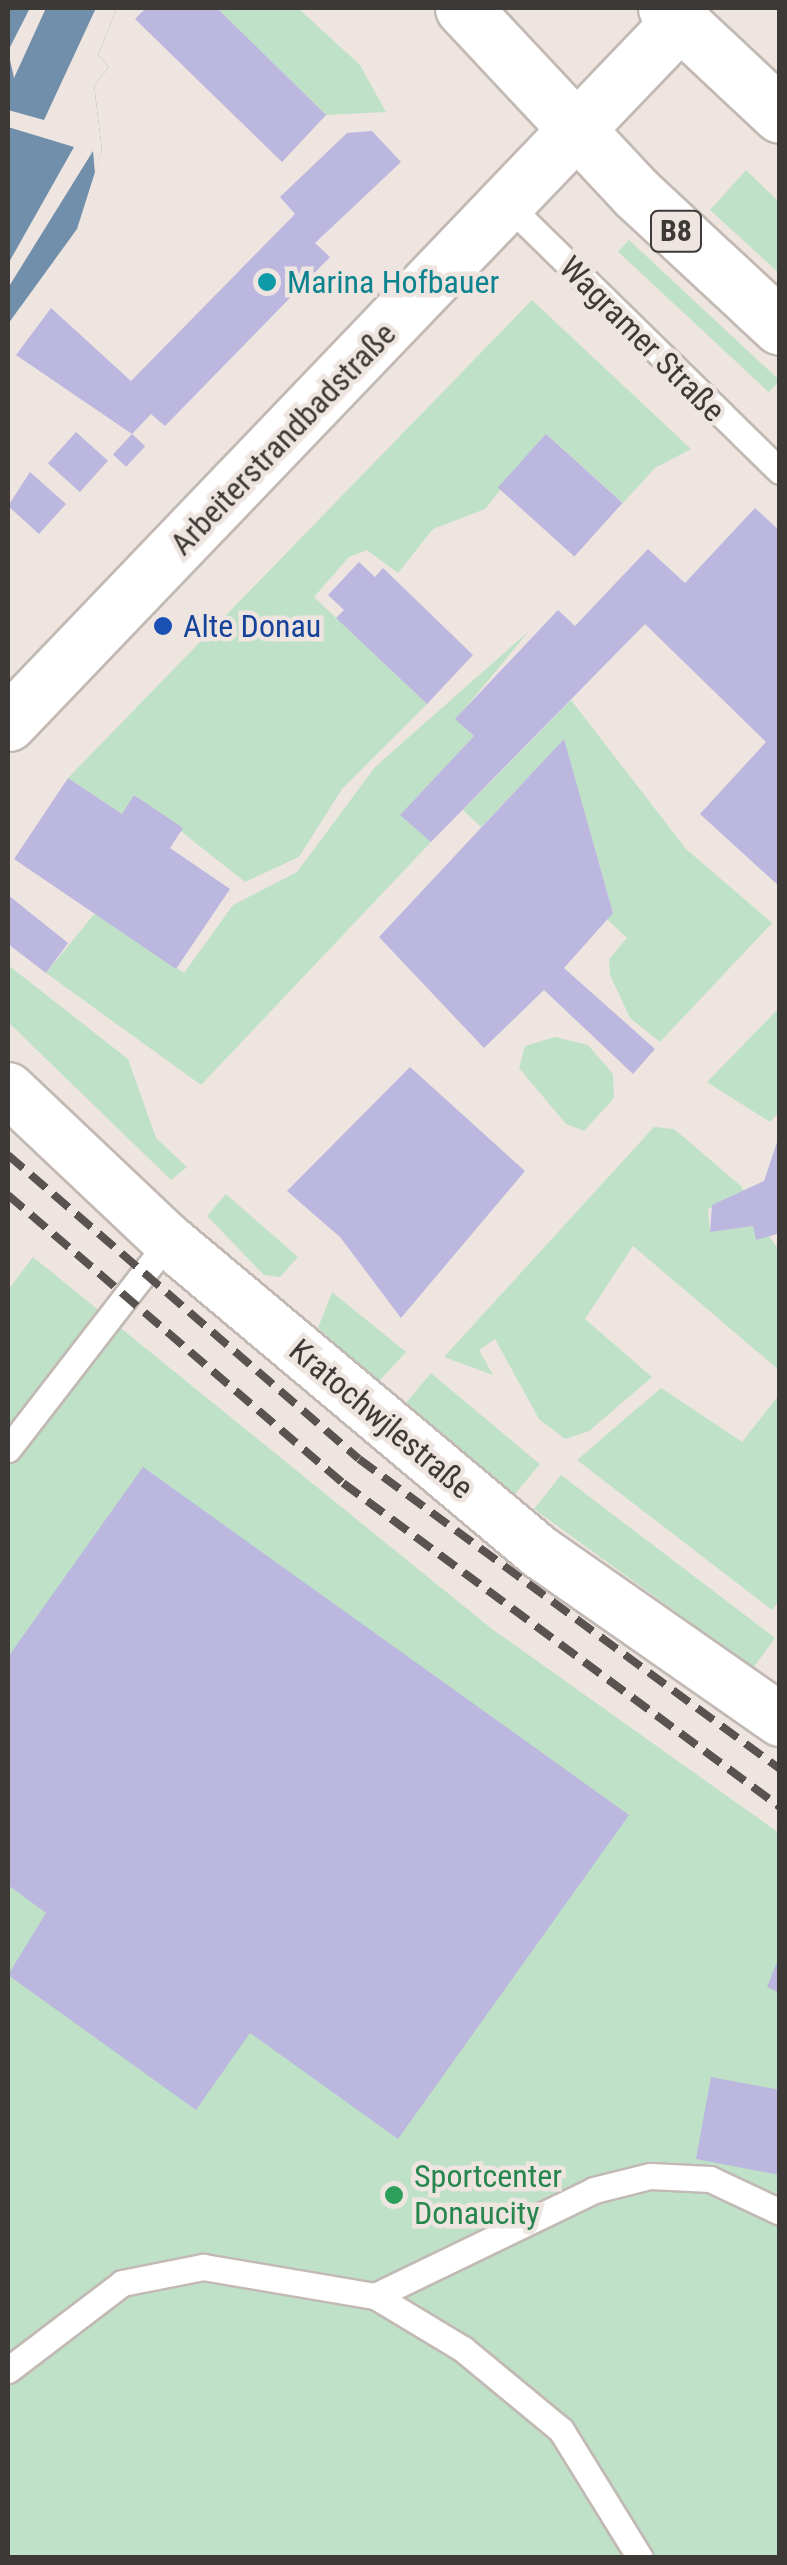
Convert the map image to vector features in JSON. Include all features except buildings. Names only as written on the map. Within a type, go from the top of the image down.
[{"type":"main road","name":"B8","points":[[462,8],[576,131],[780,327]]},
{"type":"main road","name":"Arbeiterstrandbadstraße","points":[[8,723],[508,205],[680,12]]},
{"type":"main road","points":[[680,12],[780,115]]},
{"type":"street","name":"Kratochwjlestraße","points":[[8,1089],[169,1241],[542,1553],[780,1720]]},
{"type":"lane","name":"Wagramer Straße","points":[[508,205],[780,471]]},
{"type":"lane","points":[[8,1449],[169,1241]]},
{"type":"lane","points":[[375,2296],[594,2190],[650,2176],[710,2179],[780,2212]]},
{"type":"lane","points":[[8,2370],[122,2283],[203,2267],[375,2296],[463,2349],[560,2430],[640,2558]]},
{"type":"green space","points":[[217,8],[298,8],[360,65],[386,112],[326,115]]},
{"type":"green space","points":[[746,170],[779,202],[779,273],[710,210]]},
{"type":"green space","points":[[629,240],[780,380],[769,392],[618,252]]},
{"type":"green space","points":[[532,300],[691,449],[655,468],[623,503],[546,434],[485,509],[433,529],[398,573],[367,550],[349,557],[314,597],[427,704],[342,789],[299,857],[245,882],[135,795],[122,814],[68,778]]},
{"type":"green space","points":[[529,631],[456,719],[474,736],[401,814],[431,842],[201,1085],[46,973],[95,913],[184,973],[233,905],[297,872],[375,767]]},
{"type":"green space","points":[[571,700],[686,849],[772,923],[660,1042],[630,1018],[610,975],[609,959],[627,938],[607,919],[613,913],[564,740],[481,827],[463,810]]},
{"type":"green space","points":[[8,965],[128,1059],[156,1138],[187,1167],[171,1180],[8,1022]]},
{"type":"green space","points":[[779,1008],[779,1112],[770,1122],[707,1082]]},
{"type":"green space","points":[[555,1037],[588,1045],[613,1074],[614,1098],[584,1131],[566,1124],[519,1068],[525,1046]]},
{"type":"green space","points":[[654,1127],[674,1129],[742,1187],[745,1197],[708,1209],[710,1232],[753,1226],[756,1239],[769,1236],[779,1250],[779,1370],[633,1246],[585,1319],[652,1377],[589,1431],[565,1439],[539,1419],[495,1339],[479,1350],[493,1375],[444,1357]]},
{"type":"green space","points":[[226,1194],[298,1257],[280,1277],[264,1275],[207,1216]]},
{"type":"green space","name":"Sportcenter Donaucity","points":[[33,1257],[492,1629],[779,1833],[779,2557],[8,2557],[8,1290]]},
{"type":"green space","points":[[332,1292],[406,1352],[379,1381],[318,1328]]},
{"type":"green space","points":[[431,1373],[540,1464],[513,1496],[404,1405]]},
{"type":"green space","points":[[661,1388],[742,1442],[779,1395],[780,1600],[772,1610],[577,1460]]},
{"type":"green space","points":[[561,1475],[775,1638],[753,1668],[534,1509]]},
{"type":"water","points":[[8,8],[117,8],[98,55],[109,67],[94,85],[102,150],[77,229],[8,324]]},
{"type":"pier","points":[[30,8],[46,8],[14,78],[8,51]]},
{"type":"pier","points":[[96,8],[117,8],[98,55],[109,67],[94,85],[102,150],[95,174],[93,151],[8,288],[8,264],[74,147],[8,127],[8,110],[44,120]]},
{"type":"railway","points":[[8,1155],[359,1459],[780,1769]]},
{"type":"railway","points":[[8,1195],[343,1483],[780,1807]]},
{"type":"place","name":"Marina Hofbauer","points":[[267,282]]},
{"type":"place","name":"Alte Donau","points":[[163,626]]},
{"type":"place","name":"Sportcenter Donaucity","points":[[394,2195]]}]
